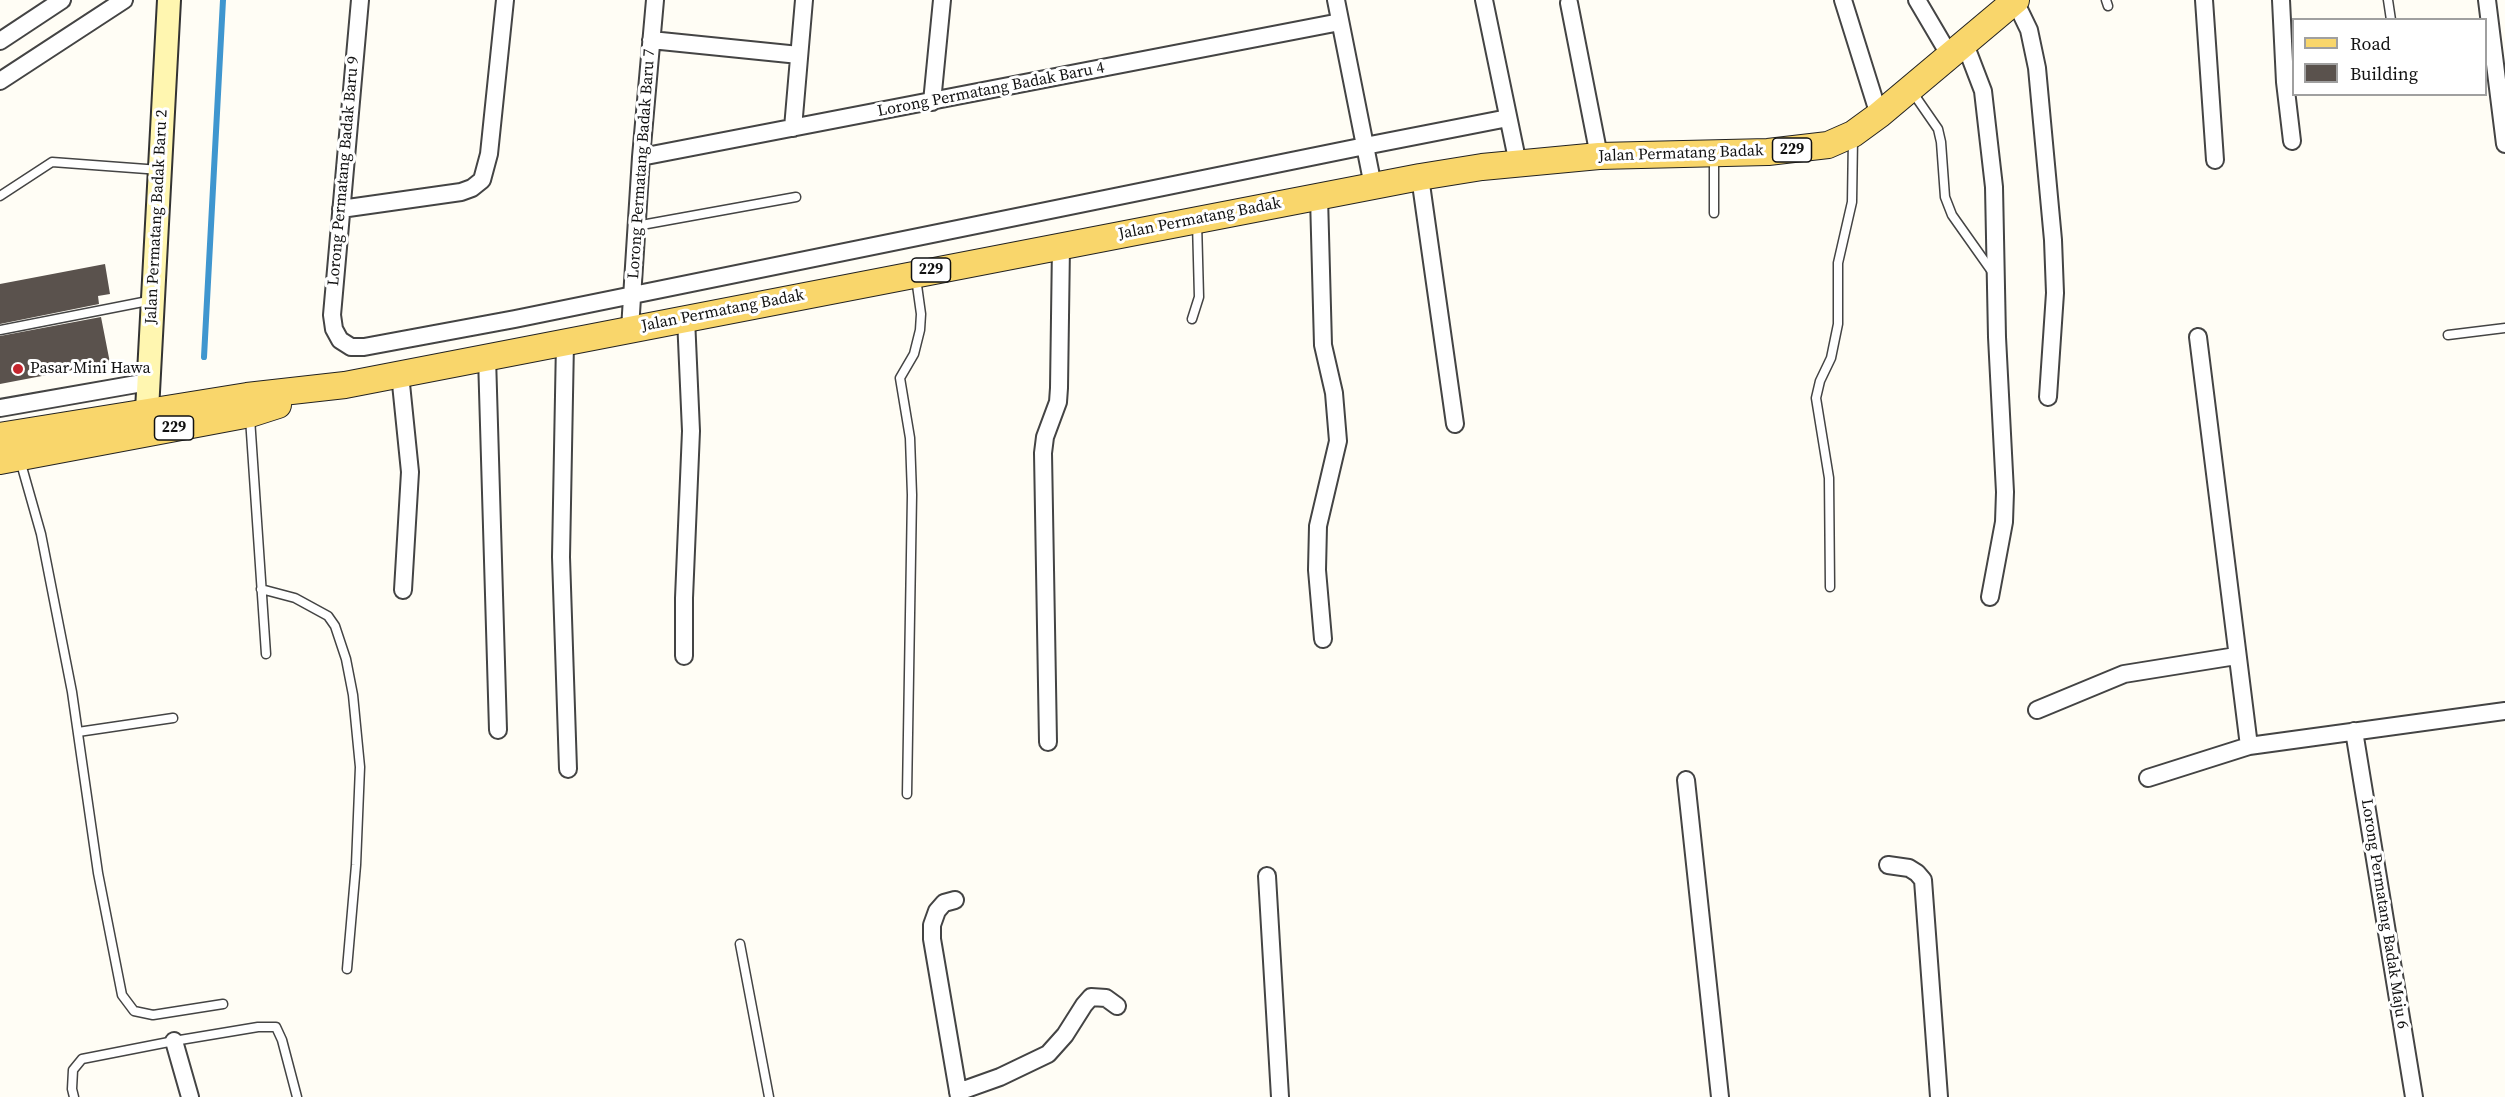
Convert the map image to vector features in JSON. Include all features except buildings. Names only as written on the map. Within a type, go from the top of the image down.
[{"type":"main road","name":"Jalan Permatang Badak","points":[[9,459],[247,396],[345,385],[1420,177],[1599,156],[1714,153],[1828,145],[1853,134],[1879,115],[2015,0]]},
{"type":"main road","name":"Jalan Permatang Badak","points":[[0,436],[250,414],[345,385]]},
{"type":"street","points":[[0,41],[62,0]]},
{"type":"street","points":[[0,81],[124,0]]},
{"type":"street","name":"Jalan Permatang Badak Baru 2","points":[[147,424],[169,0]]},
{"type":"street","name":"Lorong Permatang Badak Baru 9","points":[[360,0],[332,315],[334,329],[340,340],[351,347],[364,347],[632,295]]},
{"type":"street","points":[[341,209],[460,192],[472,188],[482,180],[489,154],[505,0]]},
{"type":"street","name":"Lorong Permatang Badak Baru 7","points":[[630,329],[641,157],[655,0]]},
{"type":"street","points":[[793,128],[804,0]]},
{"type":"street","points":[[932,102],[942,0]]},
{"type":"street","points":[[1336,0],[1372,186]]},
{"type":"street","points":[[1484,0],[1518,164]]},
{"type":"street","points":[[1843,0],[1879,115]]},
{"type":"street","points":[[1917,0],[1979,76],[1989,128],[1994,187],[1995,276],[2005,492],[2004,522],[1990,597]]},
{"type":"street","points":[[2015,0],[2029,30],[2037,68],[2053,240],[2055,293],[2048,397]]},
{"type":"street","points":[[2204,0],[2215,160]]},
{"type":"street","points":[[2281,0],[2285,82],[2292,141]]},
{"type":"street","points":[[2487,0],[2505,144]]},
{"type":"street","points":[[1569,3],[1599,156]]},
{"type":"street","name":"Lorong Permatang Badak Baru 4","points":[[641,157],[1340,22]]},
{"type":"street","points":[[651,40],[799,55]]},
{"type":"street","points":[[632,295],[1508,118]]},
{"type":"street","points":[[1420,177],[1455,424]]},
{"type":"street","points":[[1319,197],[1323,345],[1334,393],[1338,441],[1318,526],[1317,570],[1323,639]]},
{"type":"street","points":[[1048,742],[1043,453],[1058,402],[1060,246]]},
{"type":"street","points":[[684,656],[684,598],[691,431],[686,318]]},
{"type":"street","points":[[2198,337],[2248,746]]},
{"type":"street","points":[[566,342],[561,557],[568,769]]},
{"type":"street","points":[[487,357],[498,730]]},
{"type":"street","points":[[400,374],[410,472],[403,590]]},
{"type":"street","points":[[0,408],[148,382]]},
{"type":"street","points":[[2037,710],[2124,674],[2236,656]]},
{"type":"street","points":[[2148,778],[2248,746],[2505,711]]},
{"type":"street","name":"Lorong Permatang Badak Maju 6","points":[[2354,731],[2414,1097]]},
{"type":"street","points":[[1686,780],[1720,1097]]},
{"type":"street","points":[[1888,865],[1909,868],[1923,880],[1940,1097]]},
{"type":"street","points":[[1267,876],[1280,1097]]},
{"type":"street","points":[[956,900],[944,903],[937,911],[932,925],[932,939],[958,1095],[1048,1054],[1065,1035],[1091,997],[1106,998],[1117,1006]]},
{"type":"street","points":[[174,1041],[190,1097]]},
{"type":"lane","points":[[2388,0],[2391,18]]},
{"type":"lane","points":[[1910,90],[1938,129],[1945,198],[1952,215],[1995,276]]},
{"type":"lane","points":[[1830,587],[1829,478],[1816,398],[1820,381],[1831,358],[1838,324],[1838,263],[1852,202],[1853,134]]},
{"type":"lane","points":[[1714,153],[1714,213]]},
{"type":"lane","points":[[0,196],[52,162],[160,171]]},
{"type":"lane","points":[[636,226],[796,197]]},
{"type":"lane","points":[[1192,319],[1199,297],[1197,220]]},
{"type":"lane","points":[[907,794],[912,495],[910,438],[900,378],[914,354],[920,330],[921,314],[915,273]]},
{"type":"lane","points":[[0,330],[153,300]]},
{"type":"lane","points":[[2448,335],[2505,328]]},
{"type":"lane","points":[[250,414],[266,654]]},
{"type":"lane","points":[[9,459],[40,534],[72,692],[98,873],[122,996],[134,1011],[153,1015],[223,1004]]},
{"type":"lane","points":[[261,589],[295,598],[328,616],[335,626],[346,659],[355,707],[360,767],[356,865],[347,969]]},
{"type":"lane","points":[[78,732],[173,718]]},
{"type":"lane","points":[[740,944],[769,1097]]},
{"type":"lane","points":[[74,1097],[73,1070],[82,1059],[258,1027],[276,1027],[282,1040],[297,1097]]},
{"type":"waterway","points":[[204,357],[223,0]]},
{"type":"place","name":"Pasar Mini Hawa","points":[[18,369]]}]
